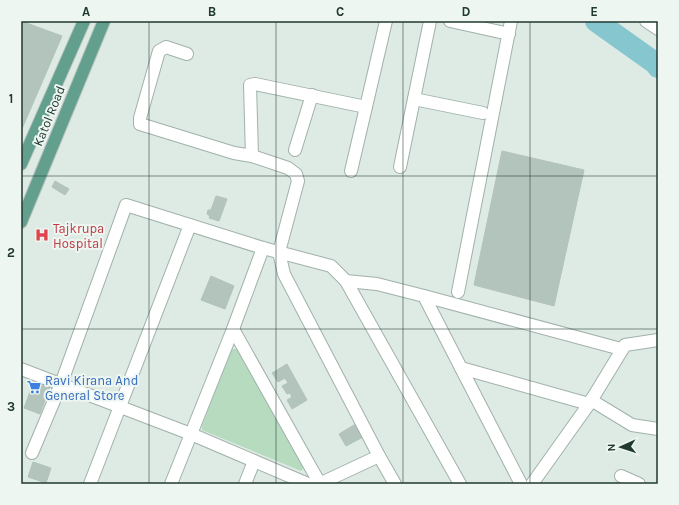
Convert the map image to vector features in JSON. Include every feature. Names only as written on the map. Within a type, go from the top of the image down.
[{"type":"main road","name":"Katol Road","points":[[21,164],[84,21]]},
{"type":"main road","name":"Katol Road","points":[[21,222],[104,21]]},
{"type":"street","points":[[351,171],[386,21]]},
{"type":"street","points":[[400,167],[430,21]]},
{"type":"street","points":[[450,21],[508,34]]},
{"type":"street","points":[[458,292],[511,21]]},
{"type":"street","points":[[646,21],[658,29]]},
{"type":"street","points":[[187,54],[166,47],[159,50],[140,118],[140,124],[234,153],[252,156],[288,168],[296,174],[298,181],[279,252],[284,274],[395,484]]},
{"type":"street","points":[[252,156],[250,85],[255,84],[366,107]]},
{"type":"street","points":[[295,150],[312,95]]},
{"type":"street","points":[[414,99],[483,113]]},
{"type":"street","points":[[32,453],[61,384],[126,205],[262,248],[331,266],[346,281],[460,484]]},
{"type":"street","points":[[90,484],[190,225]]},
{"type":"street","points":[[171,484],[233,329],[262,248]]},
{"type":"street","points":[[346,281],[377,284],[621,349]]},
{"type":"street","points":[[424,296],[521,484]]},
{"type":"street","points":[[233,329],[320,484],[379,456]]},
{"type":"street","points":[[532,484],[590,402],[621,349],[629,343],[658,340]]},
{"type":"street","points":[[461,368],[590,402],[632,426],[658,429]]},
{"type":"street","points":[[21,369],[191,434],[308,484]]},
{"type":"street","points":[[245,484],[254,461]]},
{"type":"street","points":[[621,476],[639,484]]},
{"type":"green space","points":[[231,349],[237,349],[303,461],[305,467],[301,471],[202,430],[202,426]]},
{"type":"building","points":[[21,21],[62,36],[21,131]]},
{"type":"building","points":[[502,151],[584,170],[554,306],[474,285]]},
{"type":"building","points":[[55,181],[69,189],[65,195],[52,187]]},
{"type":"building","points":[[216,196],[227,199],[219,221],[209,218],[210,216],[207,214],[208,210],[211,210]]},
{"type":"building","points":[[211,276],[234,286],[225,309],[201,300]]},
{"type":"building","points":[[287,364],[307,400],[292,409],[287,400],[292,397],[290,393],[287,394],[282,386],[288,383],[285,378],[278,382],[272,373]]},
{"type":"building","points":[[34,381],[50,387],[40,414],[24,408]]},
{"type":"building","points":[[354,425],[359,425],[365,436],[346,446],[339,434]]},
{"type":"building","points":[[33,462],[51,468],[46,483],[28,477]]},
{"type":"waterway","points":[[596,21],[655,63],[658,67]]},
{"type":"place","name":"Tajkrupa Hospital","points":[[42,235]]},
{"type":"place","name":"Ravi Kirana And General Store","points":[[34,387]]}]
